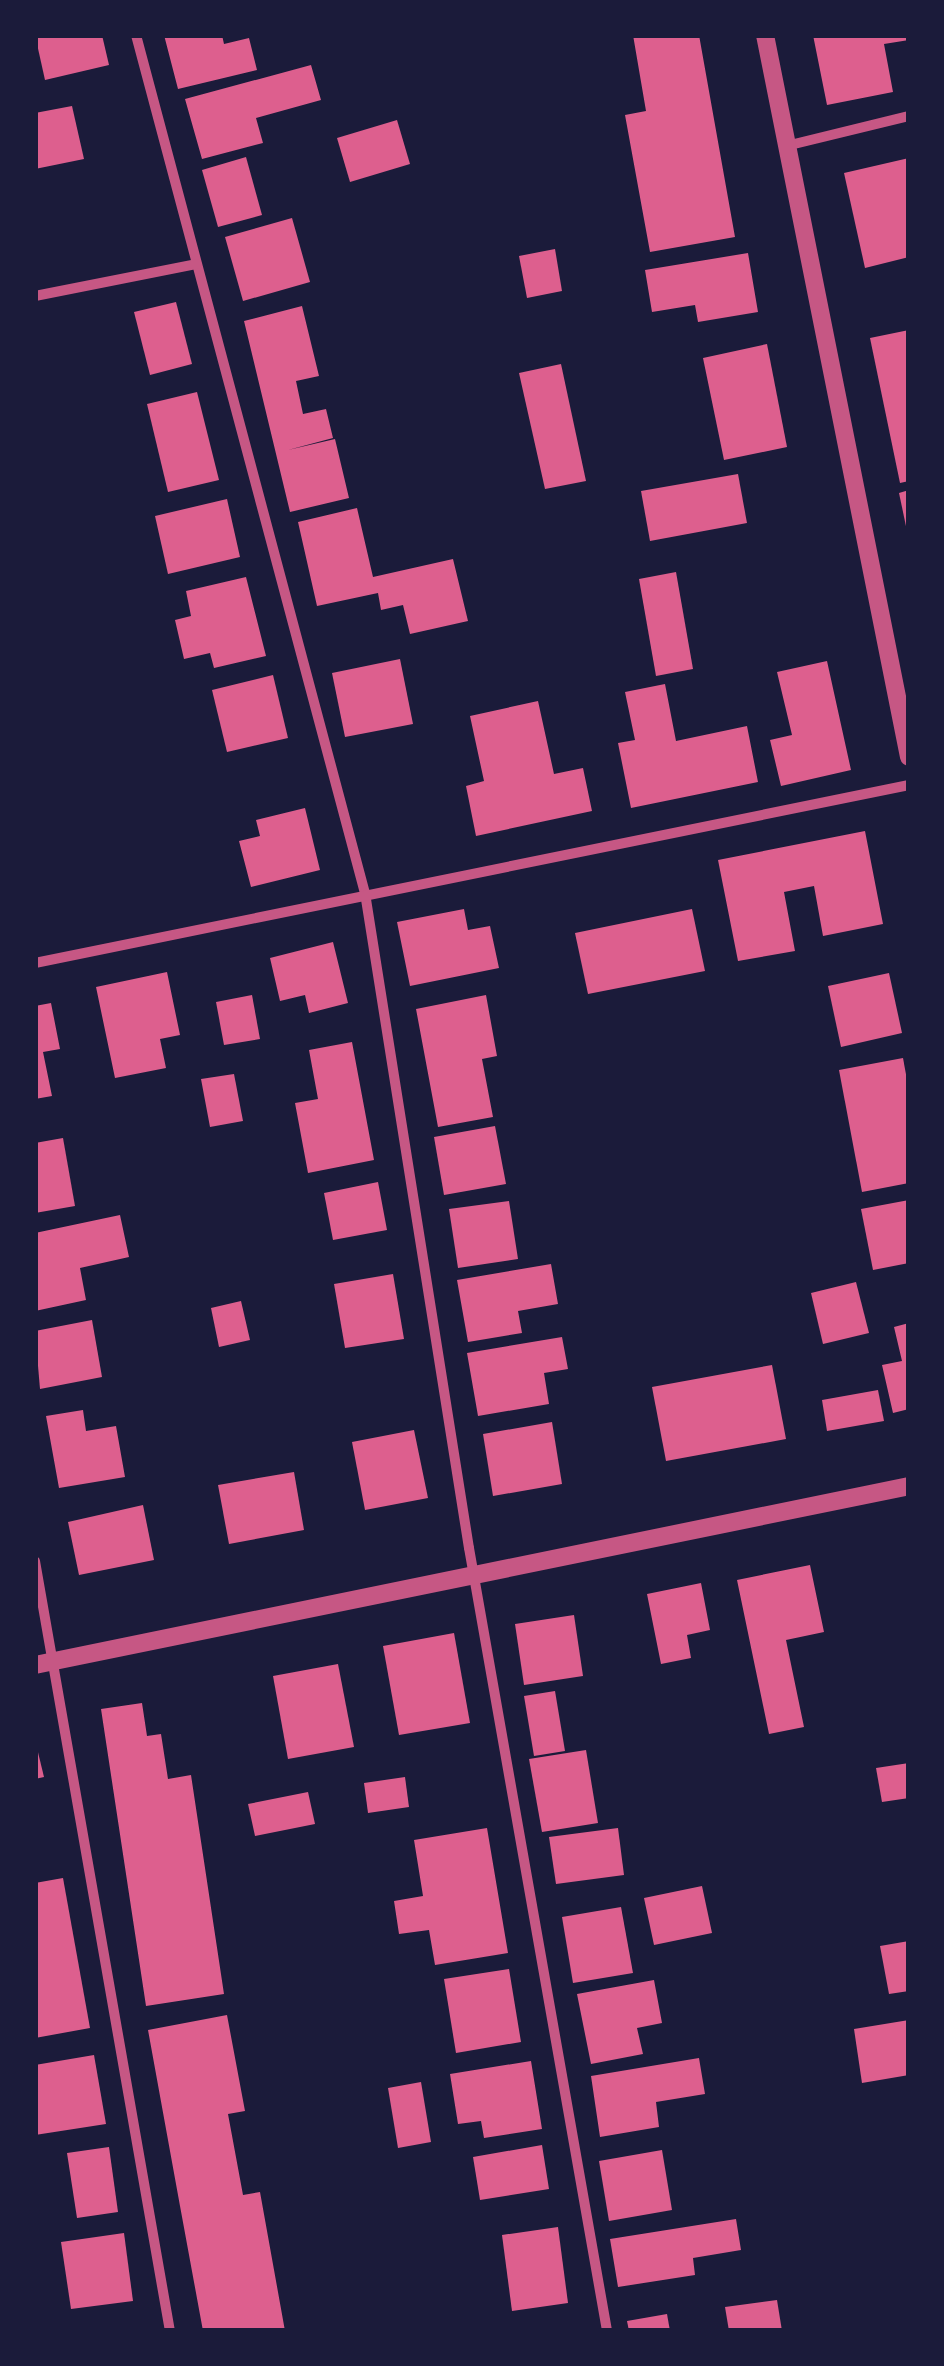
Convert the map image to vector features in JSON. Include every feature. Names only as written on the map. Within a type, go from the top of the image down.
[{"type":"street","points":[[136,35],[365,894],[474,1576],[607,2331]]},
{"type":"street","points":[[764,35],[909,757]]},
{"type":"street","points":[[786,146],[909,116]]},
{"type":"street","points":[[35,296],[196,264]]},
{"type":"street","points":[[35,963],[909,785]]},
{"type":"street","points":[[44,1663],[909,1486]]},
{"type":"street","points":[[35,1561],[44,1663],[170,2331]]},
{"type":"building","points":[[35,35],[102,35],[109,65],[45,80]]},
{"type":"building","points":[[164,35],[222,35],[224,44],[249,38],[257,70],[178,89]]},
{"type":"building","points":[[633,35],[699,35],[735,237],[650,252],[625,115],[646,111]]},
{"type":"building","points":[[813,35],[909,35],[909,40],[884,44],[893,92],[827,105]]},
{"type":"building","points":[[311,65],[321,100],[256,118],[263,143],[202,159],[185,99]]},
{"type":"building","points":[[72,106],[84,159],[35,169],[35,113]]},
{"type":"building","points":[[397,120],[410,164],[350,182],[337,138]]},
{"type":"building","points":[[246,157],[262,215],[218,227],[202,170]]},
{"type":"building","points":[[909,158],[909,257],[865,268],[844,173]]},
{"type":"building","points":[[292,218],[310,282],[243,301],[225,237]]},
{"type":"building","points":[[555,249],[562,291],[527,298],[519,256]]},
{"type":"building","points":[[748,253],[758,312],[698,322],[695,305],[652,312],[645,270]]},
{"type":"building","points":[[176,302],[192,364],[150,375],[134,312]]},
{"type":"building","points":[[302,306],[319,376],[296,381],[303,414],[326,409],[333,438],[288,450],[335,439],[349,498],[290,512],[244,321]]},
{"type":"building","points":[[909,330],[909,481],[900,483],[870,338]]},
{"type":"building","points":[[767,344],[787,447],[724,460],[703,358]]},
{"type":"building","points":[[561,364],[586,481],[545,489],[519,373]]},
{"type":"building","points":[[197,392],[219,480],[168,492],[147,404]]},
{"type":"building","points":[[738,474],[747,523],[650,541],[641,491]]},
{"type":"building","points":[[909,490],[909,531],[907,531],[899,493]]},
{"type":"building","points":[[227,499],[240,557],[168,574],[155,516]]},
{"type":"building","points":[[357,508],[373,577],[453,559],[468,621],[410,634],[403,605],[381,610],[378,593],[317,606],[298,522]]},
{"type":"building","points":[[676,572],[693,669],[656,676],[639,579]]},
{"type":"building","points":[[246,577],[266,656],[214,668],[210,653],[184,659],[175,620],[191,616],[186,591]]},
{"type":"building","points":[[400,659],[413,724],[345,737],[332,673]]},
{"type":"building","points":[[827,661],[851,770],[781,786],[770,740],[792,735],[777,672]]},
{"type":"building","points":[[273,675],[288,738],[227,752],[212,690]]},
{"type":"building","points":[[665,684],[676,741],[747,726],[758,782],[631,808],[618,743],[635,740],[625,692]]},
{"type":"building","points":[[538,701],[554,774],[583,768],[592,811],[476,836],[466,786],[484,781],[470,716]]},
{"type":"building","points":[[305,808],[320,870],[251,887],[239,841],[260,836],[256,820]]},
{"type":"building","points":[[865,831],[883,924],[823,936],[814,886],[784,892],[795,951],[738,961],[718,860]]},
{"type":"building","points":[[464,909],[468,930],[490,926],[499,968],[410,986],[397,922]]},
{"type":"building","points":[[692,909],[705,971],[588,994],[575,933]]},
{"type":"building","points":[[333,942],[348,1003],[309,1013],[305,995],[280,1001],[270,958]]},
{"type":"building","points":[[167,972],[180,1035],[160,1039],[166,1068],[115,1078],[96,987]]},
{"type":"building","points":[[889,973],[902,1033],[841,1047],[828,986]]},
{"type":"building","points":[[252,995],[260,1039],[224,1045],[216,1002]]},
{"type":"building","points":[[486,995],[497,1056],[482,1059],[493,1117],[438,1127],[416,1009]]},
{"type":"building","points":[[51,1003],[60,1049],[43,1052],[52,1096],[35,1099],[35,1006]]},
{"type":"building","points":[[352,1042],[374,1160],[308,1173],[295,1103],[318,1099],[309,1050]]},
{"type":"building","points":[[903,1058],[909,1091],[909,1183],[862,1192],[839,1070]]},
{"type":"building","points":[[234,1074],[243,1121],[210,1127],[201,1079]]},
{"type":"building","points":[[495,1126],[506,1184],[444,1195],[434,1137]]},
{"type":"building","points":[[63,1138],[75,1206],[35,1213],[35,1143]]},
{"type":"building","points":[[378,1182],[387,1230],[333,1240],[324,1193]]},
{"type":"building","points":[[909,1200],[909,1263],[873,1270],[861,1209]]},
{"type":"building","points":[[509,1201],[518,1259],[458,1268],[449,1209]]},
{"type":"building","points":[[120,1215],[129,1257],[80,1268],[86,1300],[35,1311],[35,1233]]},
{"type":"building","points":[[551,1264],[558,1304],[518,1311],[522,1333],[468,1342],[457,1280]]},
{"type":"building","points":[[393,1274],[404,1339],[345,1348],[334,1284]]},
{"type":"building","points":[[856,1282],[869,1333],[823,1344],[811,1293]]},
{"type":"building","points":[[241,1301],[250,1340],[219,1347],[211,1308]]},
{"type":"building","points":[[92,1320],[102,1377],[40,1389],[35,1331]]},
{"type":"building","points":[[909,1323],[909,1409],[893,1413],[882,1365],[902,1361],[894,1327]]},
{"type":"building","points":[[562,1337],[568,1369],[544,1373],[549,1404],[478,1416],[467,1353]]},
{"type":"building","points":[[772,1365],[786,1439],[666,1461],[652,1387]]},
{"type":"building","points":[[878,1390],[884,1421],[827,1431],[822,1400]]},
{"type":"building","points":[[83,1410],[86,1431],[116,1426],[125,1477],[59,1488],[46,1416]]},
{"type":"building","points":[[552,1422],[562,1484],[493,1496],[483,1434]]},
{"type":"building","points":[[414,1430],[428,1498],[365,1510],[352,1442]]},
{"type":"building","points":[[294,1472],[304,1530],[229,1544],[218,1485]]},
{"type":"building","points":[[143,1505],[154,1560],[79,1575],[68,1522]]},
{"type":"building","points":[[810,1565],[824,1632],[786,1640],[804,1727],[769,1734],[737,1580]]},
{"type":"building","points":[[701,1583],[710,1630],[687,1635],[691,1658],[661,1664],[647,1594]]},
{"type":"building","points":[[574,1615],[583,1676],[524,1685],[515,1624]]},
{"type":"building","points":[[454,1633],[470,1723],[399,1735],[383,1646]]},
{"type":"building","points":[[338,1664],[354,1747],[288,1759],[273,1676]]},
{"type":"building","points":[[555,1691],[565,1751],[534,1756],[524,1696]]},
{"type":"building","points":[[142,1703],[147,1736],[161,1734],[168,1779],[191,1775],[224,1994],[146,2006],[101,1709]]},
{"type":"building","points":[[35,1740],[44,1777],[35,1779]]},
{"type":"building","points":[[586,1750],[598,1823],[542,1832],[529,1759]]},
{"type":"building","points":[[909,1763],[909,1798],[882,1802],[876,1768]]},
{"type":"building","points":[[405,1777],[409,1807],[368,1813],[364,1783]]},
{"type":"building","points":[[308,1792],[315,1824],[255,1836],[248,1804]]},
{"type":"building","points":[[487,1828],[508,1953],[435,1965],[429,1930],[399,1934],[394,1901],[423,1896],[414,1840]]},
{"type":"building","points":[[618,1828],[624,1875],[556,1884],[549,1837]]},
{"type":"building","points":[[63,1878],[90,2028],[35,2038],[35,1883]]},
{"type":"building","points":[[702,1886],[712,1933],[654,1945],[644,1898]]},
{"type":"building","points":[[621,1907],[633,1973],[573,1983],[562,1917]]},
{"type":"building","points":[[909,1941],[909,1991],[889,1994],[880,1946]]},
{"type":"building","points":[[509,1969],[521,2042],[456,2053],[444,1979]]},
{"type":"building","points":[[654,1980],[662,2023],[637,2028],[643,2054],[591,2064],[577,1994]]},
{"type":"building","points":[[227,2015],[245,2111],[228,2114],[243,2195],[260,2192],[285,2331],[203,2331],[180,2206],[148,2030]]},
{"type":"building","points":[[909,2020],[909,2075],[862,2083],[854,2029]]},
{"type":"building","points":[[94,2055],[106,2124],[35,2135],[35,2065]]},
{"type":"building","points":[[699,2058],[705,2094],[656,2102],[659,2127],[600,2137],[591,2076]]},
{"type":"building","points":[[531,2061],[542,2129],[484,2138],[481,2121],[458,2124],[450,2074]]},
{"type":"building","points":[[421,2082],[431,2142],[398,2148],[388,2088]]},
{"type":"building","points":[[542,2145],[549,2189],[480,2200],[473,2157]]},
{"type":"building","points":[[109,2147],[118,2212],[77,2218],[67,2153]]},
{"type":"building","points":[[662,2150],[672,2210],[609,2221],[599,2161]]},
{"type":"building","points":[[736,2219],[741,2250],[693,2258],[695,2275],[618,2287],[610,2239]]},
{"type":"building","points":[[558,2227],[568,2303],[512,2311],[502,2235]]},
{"type":"building","points":[[124,2233],[133,2301],[71,2309],[61,2242]]},
{"type":"building","points":[[777,2300],[782,2331],[729,2331],[725,2307]]},
{"type":"building","points":[[667,2314],[670,2331],[629,2331],[627,2321]]}]
